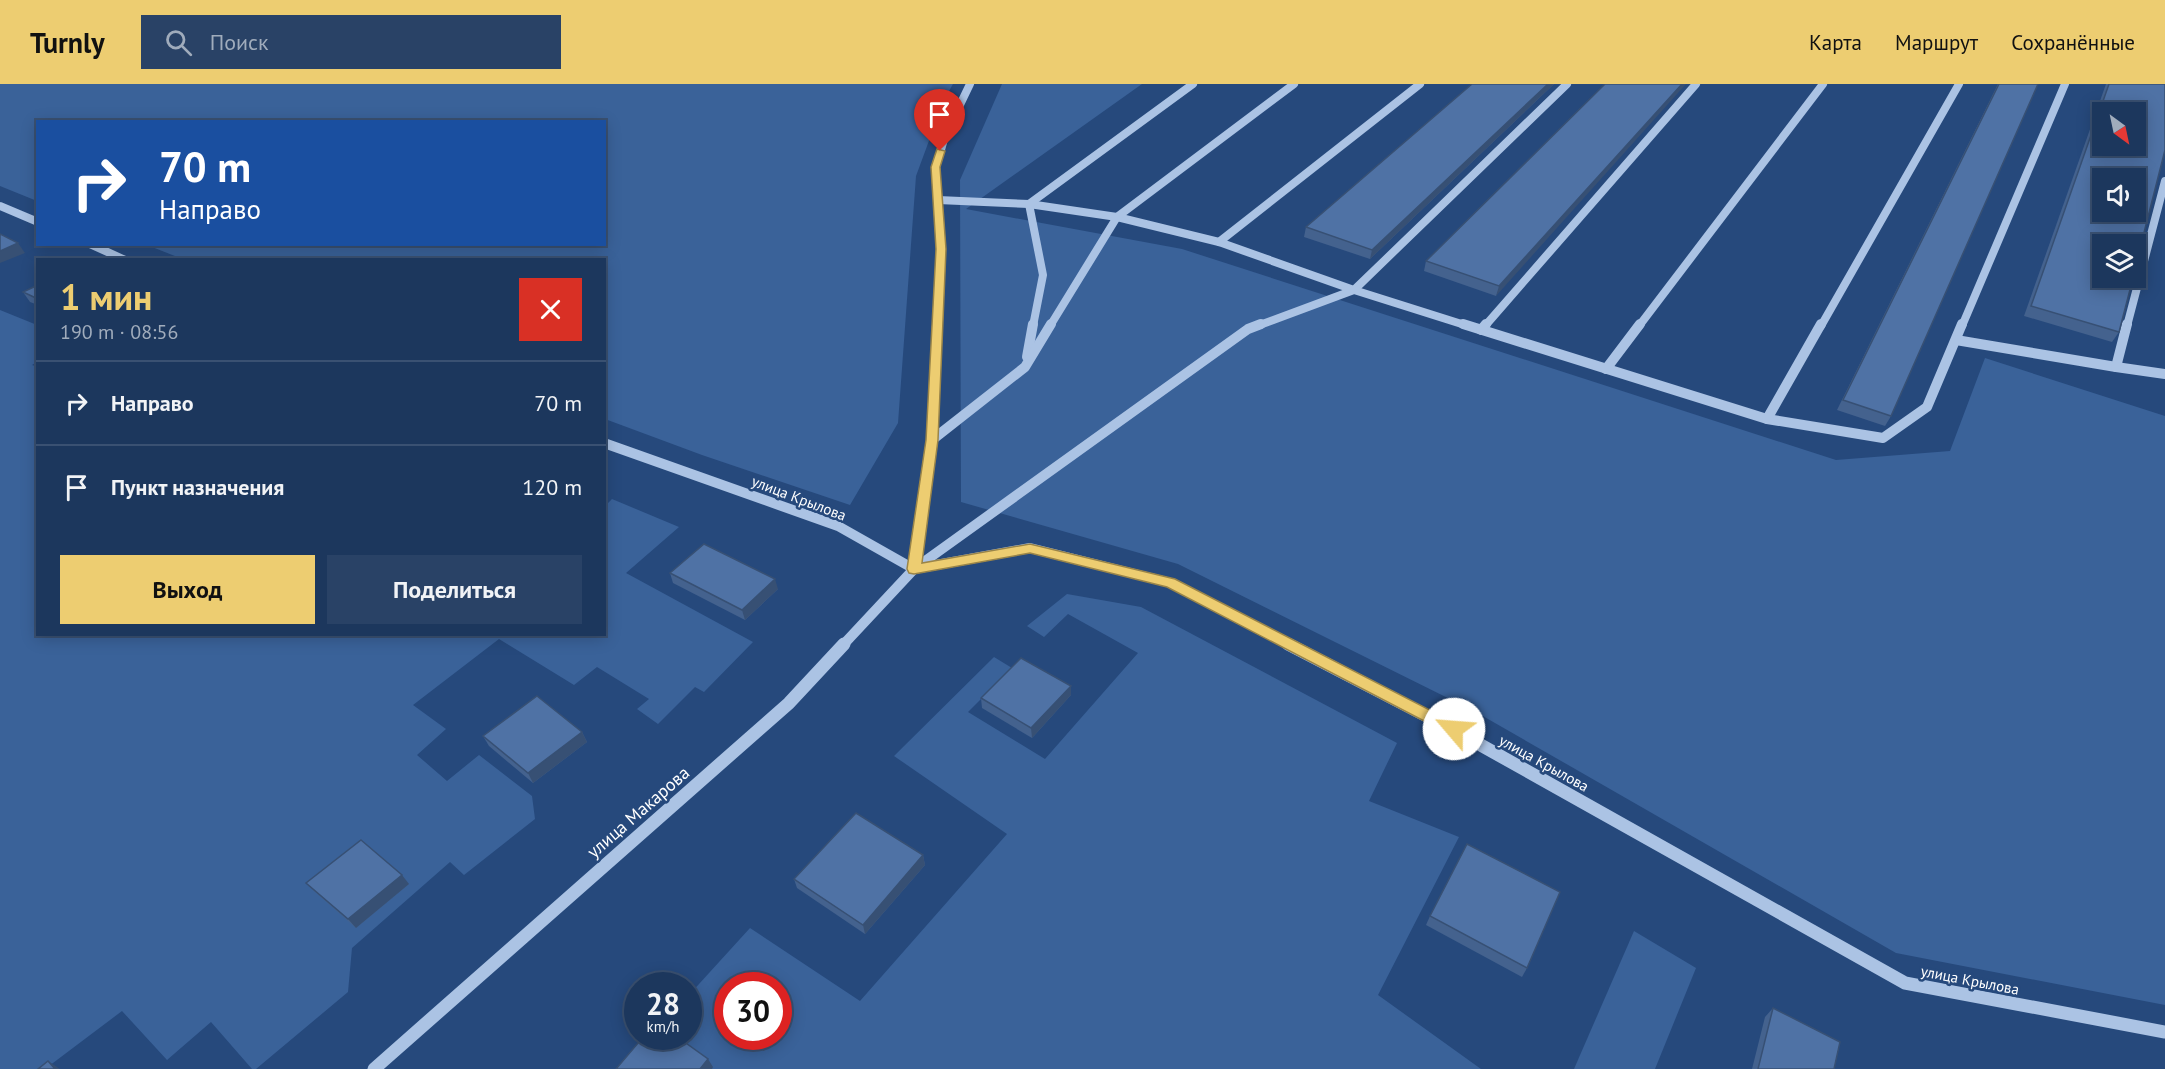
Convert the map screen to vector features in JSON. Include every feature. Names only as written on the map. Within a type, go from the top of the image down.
[{"type":"street","points":[[914,569],[932,440],[941,249],[936,167],[945,136],[970,84]]},
{"type":"street","points":[[1029,204],[1193,84]]},
{"type":"street","points":[[932,440],[1025,367],[1117,217],[1294,84]]},
{"type":"street","points":[[1219,242],[1420,84]]},
{"type":"street","points":[[1354,290],[1567,84]]},
{"type":"street","points":[[1482,330],[1696,84]]},
{"type":"street","points":[[1606,369],[1823,84]]},
{"type":"street","points":[[1767,419],[1959,84]]},
{"type":"street","points":[[938,200],[1029,204],[1117,217],[1219,242],[1354,290],[1767,419],[1883,438],[1926,407],[2065,84]]},
{"type":"street","points":[[2116,367],[2165,181]]},
{"type":"street","points":[[1025,367],[1043,275],[1029,204]]},
{"type":"street","points":[[1,207],[36,221]]},
{"type":"street","points":[[94,246],[121,258]]},
{"type":"street","name":"улица Макарова","points":[[374,1069],[789,703],[914,569],[1248,329],[1354,290]]},
{"type":"street","points":[[1956,340],[2165,374]]},
{"type":"street","name":"улица Крылова","points":[[606,443],[838,526],[914,569],[1030,548],[1170,583],[1454,729],[1905,983],[2165,1032]]},
{"type":"shaded area","points":[[0,84],[953,84],[944,100],[916,176],[898,423],[850,505],[702,455],[606,419],[606,258],[180,258],[150,246],[606,246],[606,120],[36,120],[36,201],[0,186]]},
{"type":"shaded area","points":[[1002,84],[1142,84],[966,209],[1182,249],[1836,460],[1950,451],[1985,358],[2165,416],[2165,1005],[1896,953],[1474,711],[1178,564],[961,502],[960,180]]},
{"type":"shaded area","points":[[0,310],[36,325],[36,363],[32,365],[36,366],[36,636],[606,636],[606,505],[612,499],[679,527],[626,573],[753,642],[704,692],[695,687],[658,724],[637,709],[649,699],[597,667],[574,685],[499,639],[413,705],[446,729],[417,755],[447,781],[479,755],[532,796],[535,819],[464,875],[450,862],[352,948],[348,992],[256,1069],[252,1069],[211,1022],[167,1060],[122,1011],[45,1069],[0,1069]]},
{"type":"shaded area","points":[[1067,594],[1141,607],[1397,743],[1369,801],[1459,837],[1378,995],[1481,1069],[620,1069],[638,1050],[702,1050],[702,981],[750,928],[860,1001],[1007,834],[894,756],[994,657],[1012,668],[968,712],[1045,759],[1138,653],[1068,614],[1044,637],[1027,626]]},
{"type":"shaded area","points":[[1634,931],[1696,968],[1655,1069],[1574,1069]]},
{"type":"building","points":[[1472,84],[1548,84],[1372,250],[1306,227]]},
{"type":"building","points":[[1605,84],[1682,84],[1499,286],[1426,261]]},
{"type":"building","points":[[1999,84],[2038,84],[1891,416],[1843,400]]},
{"type":"building","points":[[2109,84],[2165,84],[2165,150],[2144,234],[2092,234],[2092,288],[2130,288],[2119,332],[2031,306],[2092,132],[2092,156],[2146,156],[2146,102],[2103,102]]},
{"type":"building","points":[[0,234],[18,243],[0,251]]},
{"type":"building","points":[[36,286],[36,298],[23,292]]},
{"type":"building","points":[[704,544],[775,579],[742,610],[670,573]]},
{"type":"building","points":[[1021,658],[1071,686],[1031,728],[981,698]]},
{"type":"building","points":[[537,696],[582,732],[528,773],[483,736]]},
{"type":"building","points":[[856,813],[923,855],[863,925],[794,879]]},
{"type":"building","points":[[361,840],[402,875],[348,919],[306,883]]},
{"type":"building","points":[[1467,844],[1560,892],[1527,968],[1430,916]]},
{"type":"building","points":[[1773,1008],[1840,1042],[1834,1069],[1758,1069]]},
{"type":"building","points":[[632,1050],[695,1050],[708,1059],[700,1069],[616,1069]]},
{"type":"building","points":[[48,1061],[55,1069],[38,1069]]},
{"type":"route","points":[[940,151],[936,167],[941,249],[932,440],[914,569],[1030,548],[1170,583],[1454,729]]}]
